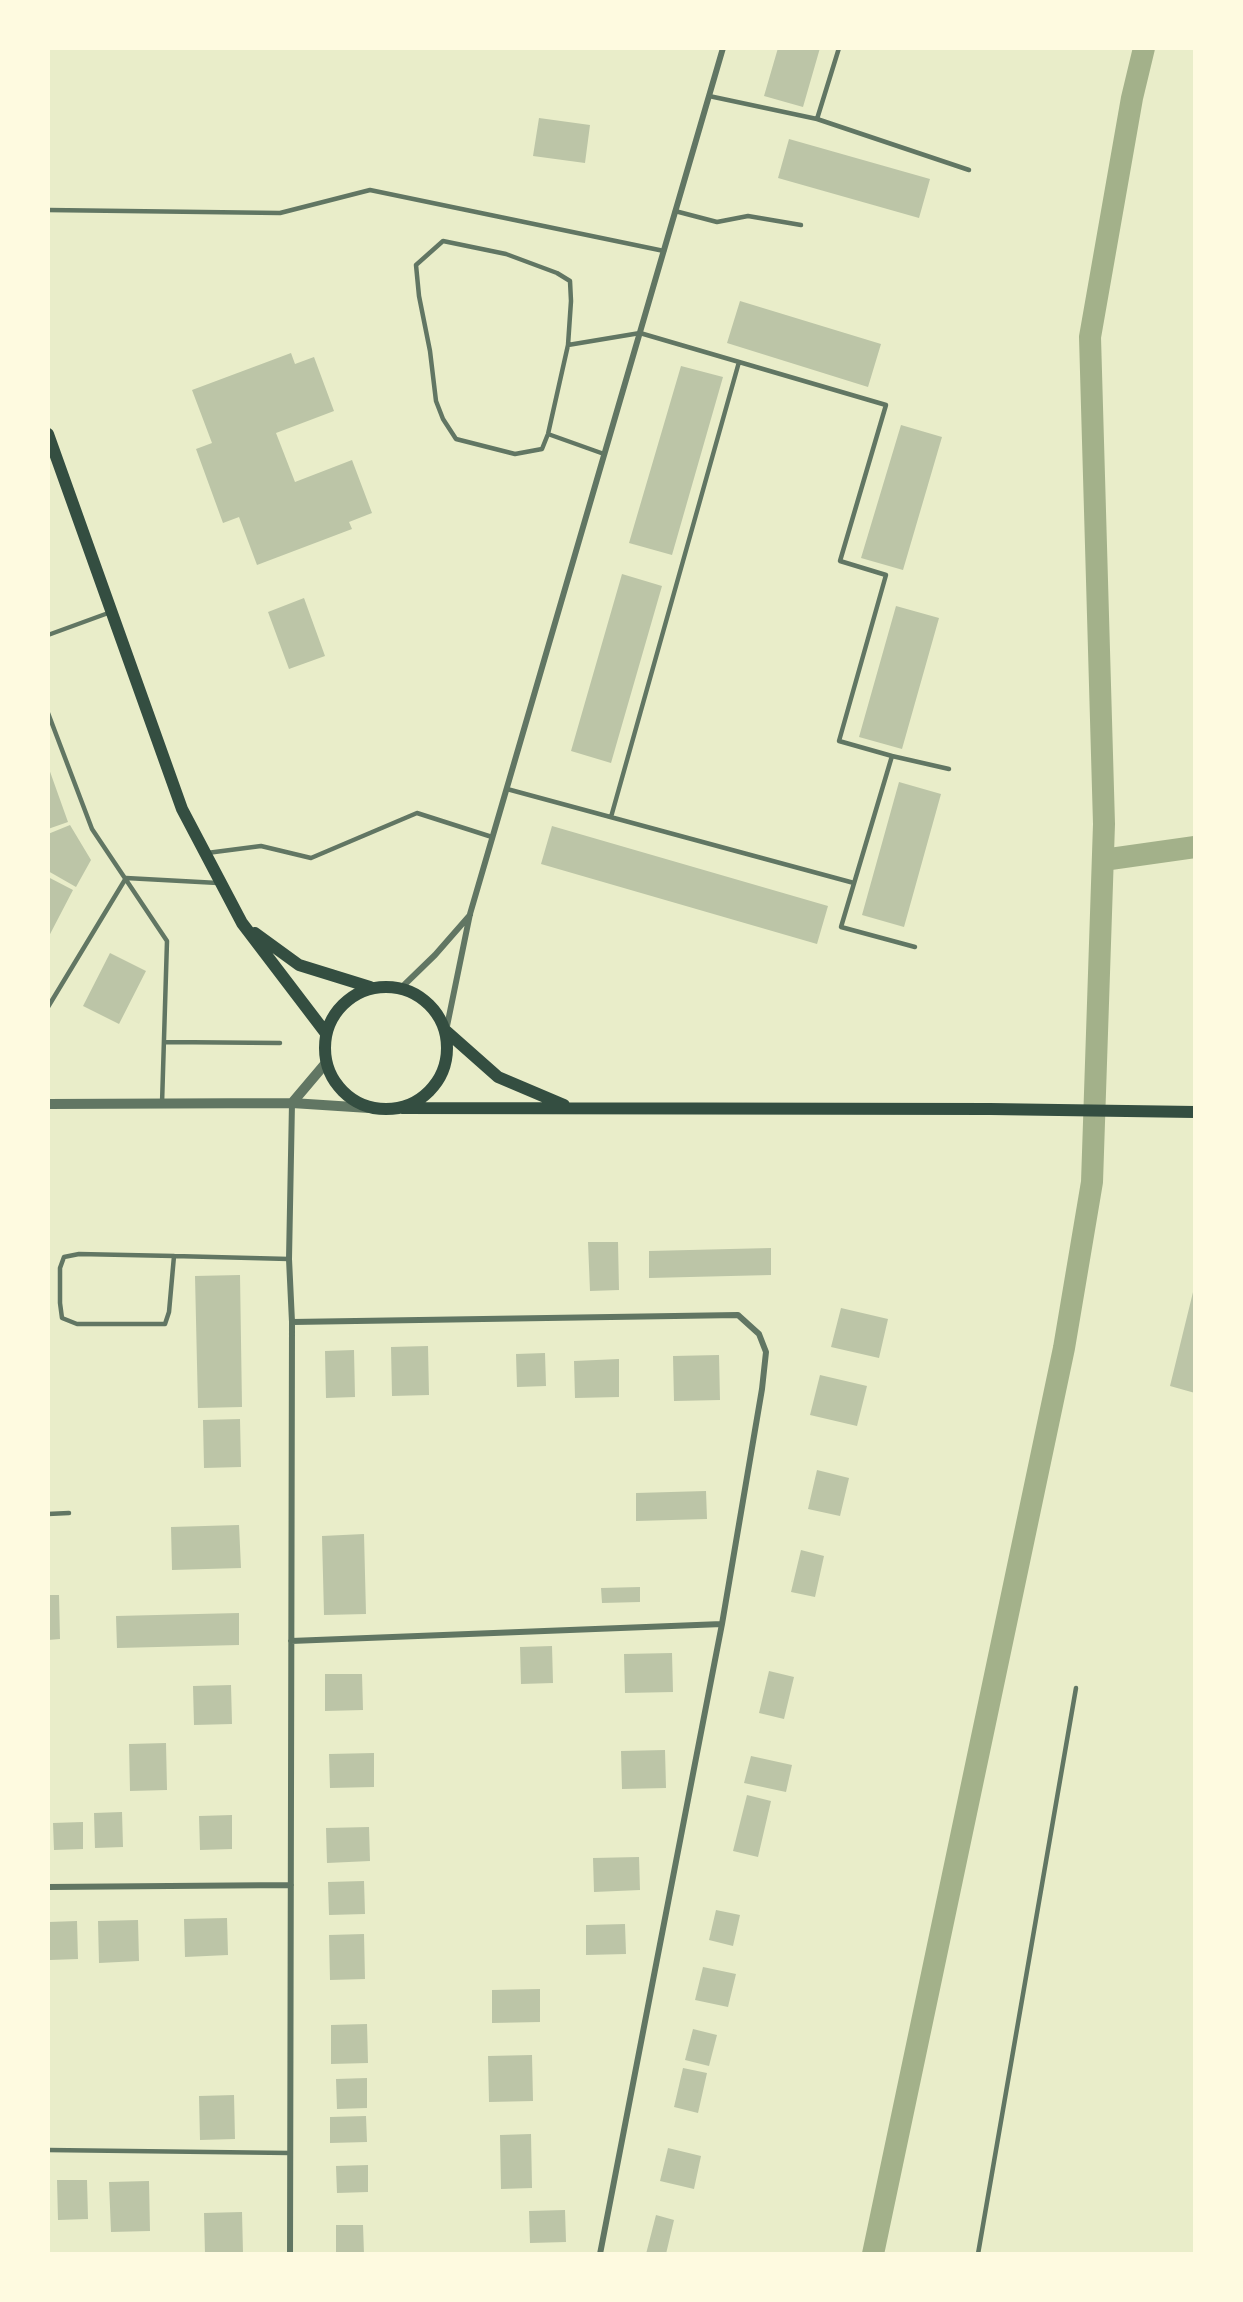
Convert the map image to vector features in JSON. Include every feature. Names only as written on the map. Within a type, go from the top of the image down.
[{"type":"main road","points":[[48,434],[182,809],[242,923],[325,1032]]},
{"type":"main road","points":[[242,923],[299,965],[370,987],[402,987],[430,1003],[446,1031],[498,1077],[571,1108]]},
{"type":"main road","points":[[370,987],[341,1003],[325,1032],[325,1064],[341,1092],[369,1108],[990,1109],[1192,1112]]},
{"type":"main road","points":[[402,1108],[430,1092],[446,1064],[446,1031]]},
{"type":"street","points":[[446,1031],[470,914],[723,48]]},
{"type":"street","points":[[402,987],[435,956],[470,914]]},
{"type":"street","points":[[290,2254],[292,1322],[289,1259],[292,1103],[325,1064]]},
{"type":"street","points":[[48,1104],[292,1103],[369,1108]]},
{"type":"street","points":[[292,1322],[738,1315],[759,1334],[766,1352],[762,1389],[722,1624],[600,2254]]},
{"type":"street","points":[[291,1641],[722,1624]]},
{"type":"street","points":[[48,1887],[291,1885]]},
{"type":"lane","points":[[817,119],[839,48]]},
{"type":"lane","points":[[709,96],[817,119],[969,170]]},
{"type":"lane","points":[[48,210],[280,213],[370,190],[664,251]]},
{"type":"lane","points":[[675,211],[717,222],[748,216],[801,225]]},
{"type":"lane","points":[[443,241],[506,254],[556,273],[570,281],[568,345],[548,434],[542,449],[515,454],[456,439],[443,419],[436,401],[416,265],[443,241]]},
{"type":"lane","points":[[568,345],[640,333],[886,405],[840,561],[886,574],[839,741],[891,756],[950,769]]},
{"type":"lane","points":[[611,817],[738,362]]},
{"type":"lane","points":[[548,434],[604,454]]},
{"type":"lane","points":[[48,635],[111,612]]},
{"type":"lane","points":[[48,713],[92,829],[167,941],[162,1104]]},
{"type":"lane","points":[[891,756],[841,927],[915,947]]},
{"type":"lane","points":[[507,789],[854,883]]},
{"type":"lane","points":[[205,854],[261,846],[311,858],[417,813],[492,837]]},
{"type":"lane","points":[[126,878],[221,883]]},
{"type":"lane","points":[[48,1007],[126,878]]},
{"type":"lane","points":[[164,1042],[280,1043]]},
{"type":"lane","points":[[174,1256],[169,1312],[165,1324],[77,1324],[62,1318],[60,1268],[64,1257],[79,1254],[174,1256],[289,1259]]},
{"type":"lane","points":[[48,1514],[69,1513]]},
{"type":"lane","points":[[978,2254],[1076,1688]]},
{"type":"lane","points":[[48,2150],[290,2153]]},
{"type":"building","points":[[778,48],[820,48],[803,107],[764,96]]},
{"type":"building","points":[[539,118],[590,125],[585,163],[533,156]]},
{"type":"building","points":[[789,139],[930,179],[919,218],[778,178]]},
{"type":"building","points":[[740,301],[881,344],[868,387],[727,343]]},
{"type":"building","points":[[291,353],[295,364],[314,357],[334,411],[276,433],[295,482],[352,460],[372,513],[349,522],[352,529],[257,565],[239,517],[223,523],[196,449],[212,443],[192,390]]},
{"type":"building","points":[[681,366],[723,377],[672,555],[629,543]]},
{"type":"building","points":[[901,425],[942,437],[903,570],[861,558]]},
{"type":"building","points":[[622,574],[662,586],[611,763],[571,751]]},
{"type":"building","points":[[304,598],[325,656],[289,669],[268,612]]},
{"type":"building","points":[[896,606],[939,618],[902,749],[859,737]]},
{"type":"building","points":[[48,766],[68,822],[48,829]]},
{"type":"building","points":[[899,782],[941,794],[904,927],[862,915]]},
{"type":"building","points":[[70,825],[91,860],[76,887],[48,871],[48,834]]},
{"type":"building","points":[[552,826],[828,906],[817,944],[541,864]]},
{"type":"building","points":[[48,877],[73,890],[48,938]]},
{"type":"building","points":[[110,953],[146,971],[119,1024],[83,1006]]},
{"type":"building","points":[[588,1242],[618,1242],[619,1290],[590,1291]]},
{"type":"building","points":[[771,1248],[771,1275],[649,1278],[649,1251]]},
{"type":"building","points":[[240,1275],[242,1407],[198,1408],[195,1276]]},
{"type":"building","points":[[1195,1288],[1195,1393],[1170,1386]]},
{"type":"building","points":[[841,1308],[888,1319],[879,1358],[831,1347]]},
{"type":"building","points":[[428,1346],[429,1395],[392,1396],[391,1347]]},
{"type":"building","points":[[354,1350],[355,1397],[326,1398],[325,1351]]},
{"type":"building","points":[[545,1353],[546,1386],[517,1387],[516,1354]]},
{"type":"building","points":[[719,1355],[720,1400],[674,1401],[673,1356]]},
{"type":"building","points":[[619,1359],[619,1397],[575,1398],[574,1361]]},
{"type":"building","points":[[820,1375],[867,1386],[857,1426],[810,1415]]},
{"type":"building","points":[[240,1419],[241,1467],[204,1468],[203,1420]]},
{"type":"building","points":[[817,1470],[849,1478],[840,1516],[808,1509]]},
{"type":"building","points":[[706,1491],[707,1519],[636,1521],[636,1493]]},
{"type":"building","points":[[239,1525],[241,1568],[172,1570],[171,1527]]},
{"type":"building","points":[[364,1534],[366,1614],[324,1615],[322,1536]]},
{"type":"building","points":[[801,1550],[824,1556],[815,1597],[791,1592]]},
{"type":"building","points":[[640,1587],[640,1602],[602,1603],[601,1588]]},
{"type":"building","points":[[48,1595],[59,1595],[60,1639],[48,1640]]},
{"type":"building","points":[[239,1613],[239,1645],[117,1648],[116,1616]]},
{"type":"building","points":[[552,1646],[553,1683],[521,1684],[520,1647]]},
{"type":"building","points":[[672,1653],[673,1692],[625,1693],[624,1654]]},
{"type":"building","points":[[769,1671],[794,1677],[784,1719],[759,1713]]},
{"type":"building","points":[[325,1674],[362,1674],[363,1710],[325,1711]]},
{"type":"building","points":[[231,1685],[232,1724],[194,1725],[193,1686]]},
{"type":"building","points":[[166,1743],[167,1790],[130,1791],[129,1744]]},
{"type":"building","points":[[665,1750],[666,1788],[622,1789],[621,1751]]},
{"type":"building","points":[[374,1753],[374,1787],[330,1788],[329,1754]]},
{"type":"building","points":[[751,1756],[792,1765],[786,1792],[744,1783]]},
{"type":"building","points":[[747,1795],[771,1801],[758,1857],[733,1851]]},
{"type":"building","points":[[122,1812],[123,1847],[95,1848],[94,1813]]},
{"type":"building","points":[[232,1815],[232,1849],[200,1850],[199,1816]]},
{"type":"building","points":[[83,1822],[83,1849],[54,1850],[53,1823]]},
{"type":"building","points":[[369,1827],[370,1861],[327,1863],[326,1828]]},
{"type":"building","points":[[639,1857],[640,1890],[594,1892],[593,1858]]},
{"type":"building","points":[[364,1881],[365,1914],[329,1915],[328,1882]]},
{"type":"building","points":[[716,1910],[740,1915],[733,1946],[709,1940]]},
{"type":"building","points":[[227,1918],[228,1955],[185,1957],[184,1919]]},
{"type":"building","points":[[138,1920],[139,1961],[99,1963],[98,1921]]},
{"type":"building","points":[[77,1921],[78,1959],[50,1960],[49,1922]]},
{"type":"building","points":[[625,1924],[626,1954],[586,1955],[586,1925]]},
{"type":"building","points":[[364,1934],[365,1979],[330,1980],[329,1935]]},
{"type":"building","points":[[703,1967],[736,1974],[728,2007],[695,2000]]},
{"type":"building","points":[[540,1989],[540,2022],[492,2023],[492,1990]]},
{"type":"building","points":[[367,2024],[368,2063],[331,2064],[331,2025]]},
{"type":"building","points":[[693,2029],[717,2035],[709,2066],[685,2060]]},
{"type":"building","points":[[532,2055],[533,2101],[489,2102],[488,2056]]},
{"type":"building","points":[[683,2068],[707,2073],[698,2113],[674,2107]]},
{"type":"building","points":[[367,2078],[367,2108],[337,2109],[336,2079]]},
{"type":"building","points":[[234,2095],[235,2139],[200,2140],[199,2096]]},
{"type":"building","points":[[366,2116],[367,2142],[330,2143],[330,2117]]},
{"type":"building","points":[[531,2134],[532,2188],[501,2189],[500,2135]]},
{"type":"building","points":[[668,2148],[701,2156],[694,2189],[660,2181]]},
{"type":"building","points":[[368,2165],[368,2192],[337,2193],[336,2166]]},
{"type":"building","points":[[57,2180],[87,2180],[88,2219],[58,2220]]},
{"type":"building","points":[[149,2181],[150,2231],[111,2232],[109,2182]]},
{"type":"building","points":[[565,2210],[566,2242],[530,2243],[529,2211]]},
{"type":"building","points":[[242,2212],[243,2253],[205,2254],[204,2213]]},
{"type":"building","points":[[656,2215],[674,2220],[666,2254],[646,2254]]},
{"type":"building","points":[[336,2225],[363,2225],[364,2254],[336,2254]]},
{"type":"waterway","points":[[873,2254],[1064,1348],[1092,1182],[1104,824],[1090,337],[1132,98],[1144,48]]},
{"type":"waterway","points":[[1103,860],[1195,847]]}]
